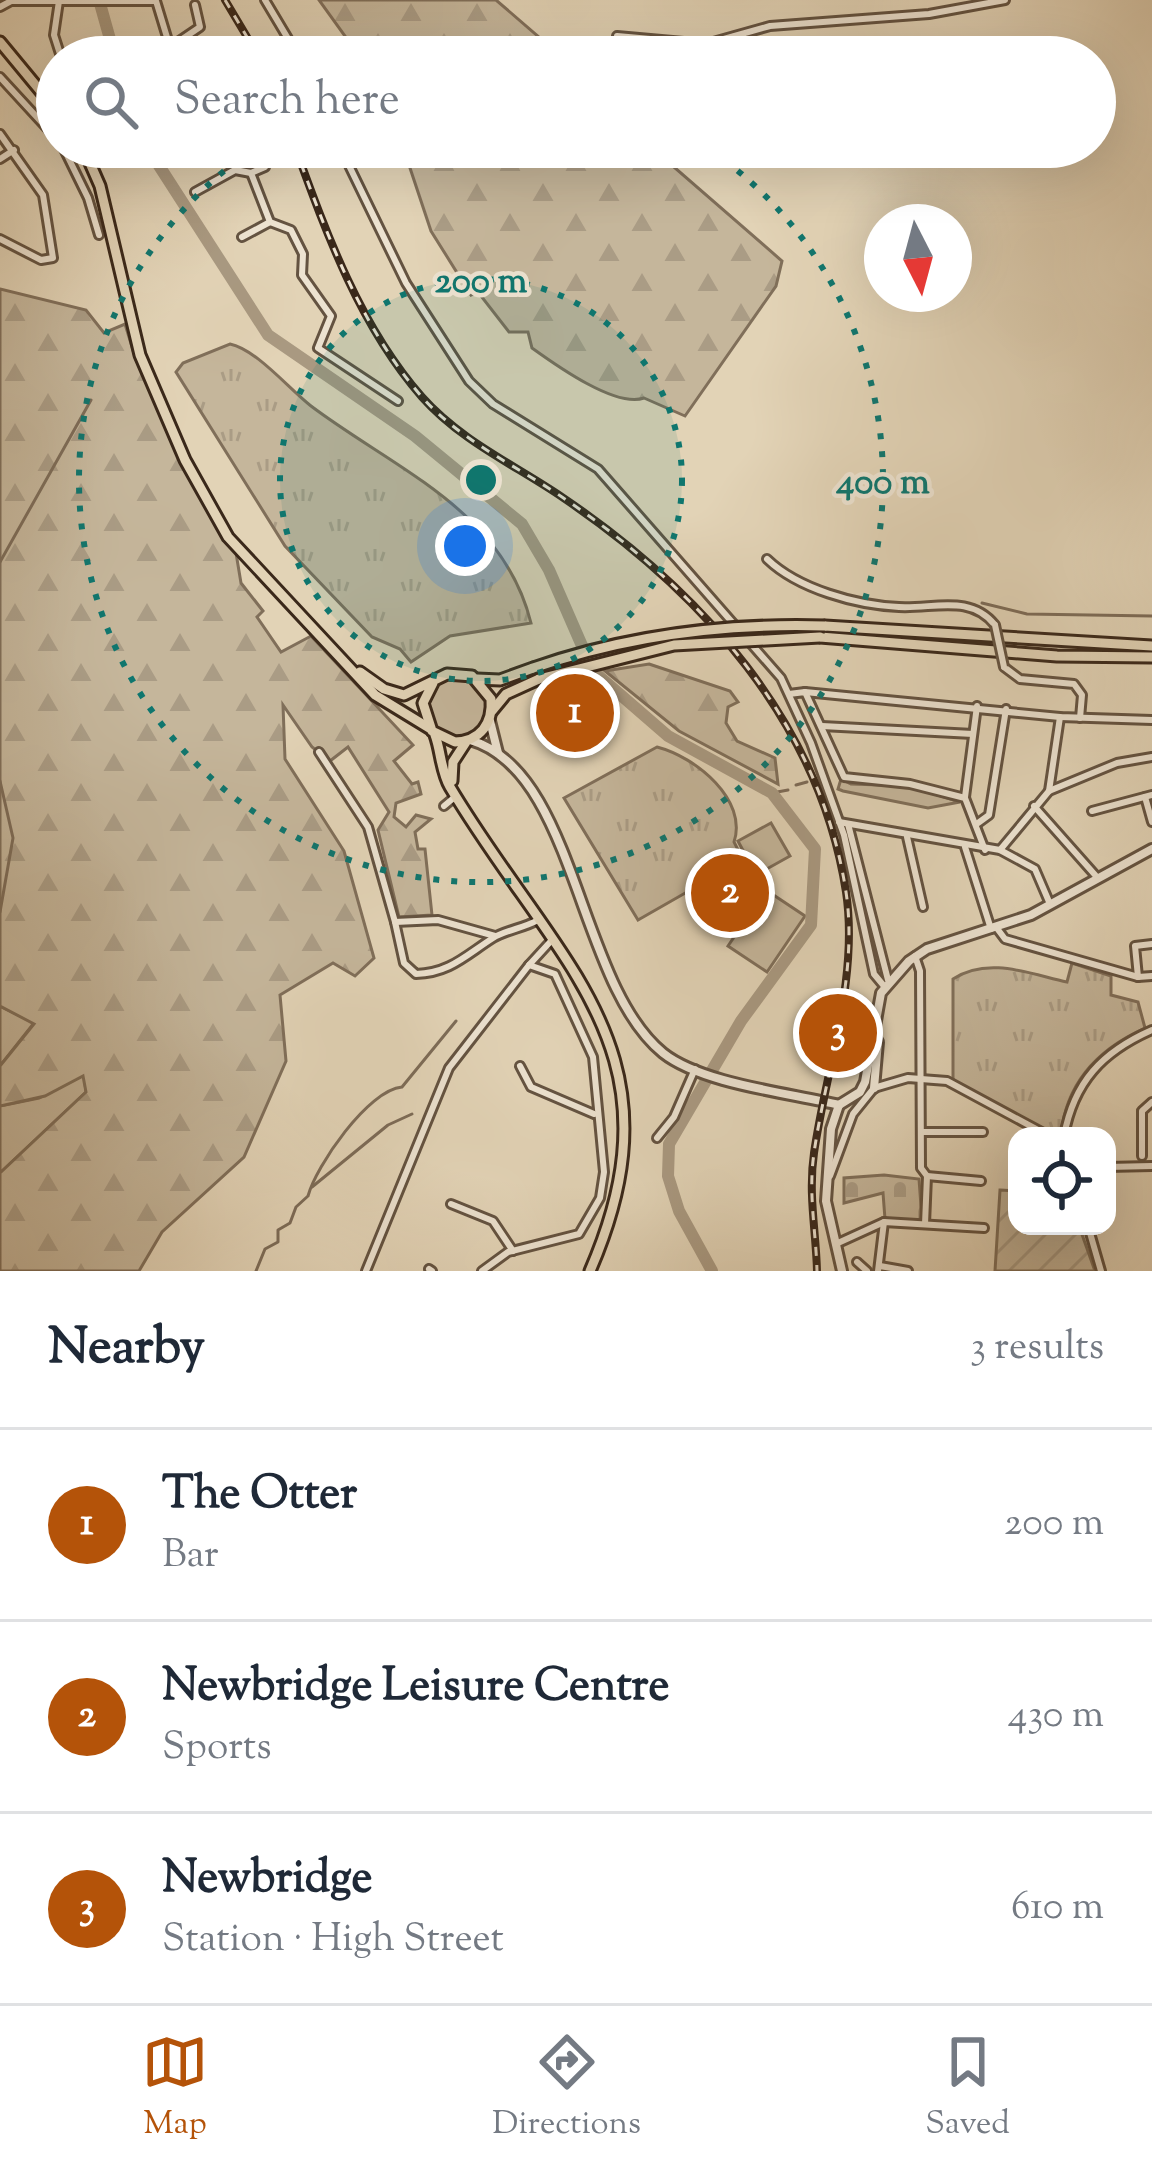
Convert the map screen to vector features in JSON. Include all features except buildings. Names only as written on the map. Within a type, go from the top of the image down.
[{"type":"main road","points":[[0,42],[36,86]]},
{"type":"main road","points":[[92,168],[140,355],[185,460],[228,537],[377,698],[432,731],[469,741]]},
{"type":"main road","points":[[352,666],[399,694],[453,673],[500,680],[536,674],[609,646],[700,629],[1152,646]]},
{"type":"main road","points":[[822,631],[1057,656],[1152,657]]},
{"type":"main road","points":[[455,794],[453,762],[514,689],[536,674]]},
{"type":"main road","points":[[477,679],[489,695],[491,715]]},
{"type":"main road","points":[[433,682],[423,703],[455,794],[606,1031],[626,1099],[626,1155],[619,1198],[590,1271]]},
{"type":"street","points":[[265,0],[286,36]]},
{"type":"street","points":[[734,36],[770,26],[928,14],[1005,0]]},
{"type":"street","points":[[0,7],[11,1],[156,1],[166,36]]},
{"type":"street","points":[[50,36],[59,2]]},
{"type":"street","points":[[193,36],[204,28],[195,5]]},
{"type":"street","points":[[0,77],[36,116]]},
{"type":"street","points":[[0,134],[43,195],[53,258],[41,260],[0,238]]},
{"type":"street","points":[[0,159],[14,150]]},
{"type":"street","points":[[73,168],[99,235]]},
{"type":"street","points":[[195,192],[236,170],[251,173],[258,168]]},
{"type":"street","points":[[350,168],[406,284],[469,381],[493,404],[598,469],[789,694],[843,823],[886,983],[860,1092],[839,1105],[699,1070],[660,1050],[622,1000],[546,814],[498,753],[491,715]]},
{"type":"street","points":[[251,173],[270,222]]},
{"type":"street","points":[[242,236],[270,222],[291,230],[303,254],[302,274],[331,316],[318,348],[398,401]]},
{"type":"street","points":[[250,232],[255,242]]},
{"type":"street","points":[[293,281],[302,274]]},
{"type":"street","points":[[384,393],[391,382]]},
{"type":"street","points":[[767,560],[810,586],[858,600],[896,608],[965,605],[982,609],[995,625],[1004,667],[1020,680],[1074,684],[1082,694],[1080,718]]},
{"type":"street","points":[[805,692],[844,777],[910,784],[965,798]]},
{"type":"street","points":[[789,694],[1152,720]]},
{"type":"street","points":[[977,706],[965,798],[985,850]]},
{"type":"street","points":[[978,823],[989,815],[1006,709]]},
{"type":"street","points":[[1048,791],[1060,717]]},
{"type":"street","points":[[822,726],[973,734]]},
{"type":"street","points":[[469,741],[498,753]]},
{"type":"street","points":[[319,752],[368,827],[404,963],[416,974],[448,969],[496,936],[538,920]]},
{"type":"street","points":[[1000,850],[1048,791],[1118,763],[1152,758]]},
{"type":"street","points":[[443,806],[455,794]]},
{"type":"street","points":[[1092,811],[1149,796],[1152,822]]},
{"type":"street","points":[[1034,806],[1096,875]]},
{"type":"street","points":[[843,823],[1000,850],[1035,868],[1050,905]]},
{"type":"street","points":[[907,837],[923,907]]},
{"type":"street","points":[[965,846],[994,928],[1003,938],[1138,977],[1152,976]]},
{"type":"street","points":[[886,983],[915,956],[1050,905],[1096,875],[1152,850]]},
{"type":"street","points":[[395,922],[438,920],[496,936]]},
{"type":"street","points":[[366,1271],[448,1068],[551,940]]},
{"type":"street","points":[[1138,977],[1135,946],[1152,944]]},
{"type":"street","points":[[915,956],[921,1168],[927,1176],[925,1224]]},
{"type":"street","points":[[482,1271],[513,1250],[566,1241],[586,1228],[603,1184],[589,1046],[555,974],[530,964]]},
{"type":"street","points":[[1066,1127],[1075,1094],[1087,1075],[1126,1041],[1152,1030]]},
{"type":"street","points":[[826,1191],[849,1121],[874,1088],[878,1042],[873,1034]]},
{"type":"street","points":[[520,1066],[531,1087],[595,1114]]},
{"type":"street","points":[[657,1138],[699,1070]]},
{"type":"street","points":[[874,1088],[921,1077],[947,1081],[1032,1127]]},
{"type":"street","points":[[1142,1156],[1142,1111],[1152,1102]]},
{"type":"street","points":[[839,1105],[826,1191],[842,1271]]},
{"type":"street","points":[[921,1132],[983,1132]]},
{"type":"street","points":[[1116,1167],[1152,1166]]},
{"type":"street","points":[[927,1176],[981,1181]]},
{"type":"street","points":[[451,1204],[493,1221],[513,1250]]},
{"type":"street","points":[[838,1243],[884,1222],[984,1228]]},
{"type":"street","points":[[884,1222],[879,1269],[908,1271]]},
{"type":"street","points":[[1091,1235],[1101,1271]]},
{"type":"street","points":[[500,1257],[505,1271]]},
{"type":"street","points":[[857,1262],[867,1271]]},
{"type":"green space","points":[[319,0],[496,0],[538,36],[345,36]]},
{"type":"green space","points":[[410,168],[675,168],[782,261],[776,286],[685,416],[644,398],[603,391],[532,348],[528,332],[509,332],[478,292],[471,295],[431,231]]},
{"type":"green space","points":[[0,289],[86,310],[104,333],[125,324],[136,360],[236,553],[241,583],[263,611],[257,617],[281,652],[311,636],[413,745],[394,761],[412,784],[418,782],[421,794],[396,803],[394,817],[406,827],[416,815],[431,819],[415,832],[418,849],[425,849],[432,915],[399,917],[378,830],[389,812],[348,747],[330,761],[312,747],[283,705],[285,759],[344,851],[374,958],[355,976],[333,963],[280,995],[286,1061],[244,1157],[162,1232],[139,1271],[0,1271],[0,1173],[86,1092],[83,1076],[45,1096],[0,1106],[0,1066],[34,1024],[0,1006]]},
{"type":"green space","points":[[230,344],[251,354],[311,406],[411,473],[471,522],[497,550],[517,584],[531,623],[450,636],[411,662],[400,649],[372,637],[285,546],[176,372],[183,363]]},
{"type":"green space","points":[[649,664],[730,691],[738,702],[728,707],[726,723],[737,741],[775,758],[778,784],[679,731],[605,671]]},
{"type":"green space","points":[[457,678],[477,687],[486,707],[477,727],[457,736],[437,727],[428,707],[437,687]]},
{"type":"green space","points":[[657,747],[702,770],[726,796],[736,826],[734,842],[743,860],[638,920],[564,798]]},
{"type":"green space","points":[[841,779],[851,784],[909,786],[960,802],[928,808],[843,791],[838,789]]},
{"type":"green space","points":[[771,823],[790,856],[756,875],[738,841]]},
{"type":"green space","points":[[766,890],[805,916],[767,972],[728,946]]},
{"type":"green space","points":[[1072,963],[1111,976],[1111,995],[1138,1002],[1145,1028],[1113,1046],[1087,1070],[1070,1099],[1062,1127],[1036,1127],[953,1080],[953,979],[995,968],[1067,982]]},
{"type":"green space","points":[[0,1006],[34,1023],[0,1066]]},
{"type":"green space","points":[[84,1075],[86,1092],[0,1173],[0,1106],[39,1098]]},
{"type":"green space","points":[[844,1178],[919,1179],[922,1220],[885,1219],[883,1193],[844,1203]]},
{"type":"green space","points":[[1000,1190],[1008,1190],[1008,1235],[1082,1235],[1095,1271],[995,1271]]},
{"type":"waterway","points":[[99,0],[109,36]]},
{"type":"waterway","points":[[161,168],[268,335],[415,436],[522,524],[549,570],[593,671],[668,736],[772,793],[815,849],[811,925],[741,1021],[669,1144],[668,1176],[679,1211],[712,1271]]},
{"type":"waterway","points":[[0,562],[91,400]]},
{"type":"waterway","points":[[982,603],[1027,614],[1152,616]]},
{"type":"waterway","points":[[0,781],[13,838],[0,912]]},
{"type":"waterway","points":[[796,785],[807,782]]},
{"type":"waterway","points":[[772,793],[788,790]]},
{"type":"waterway","points":[[256,1271],[265,1249],[278,1242],[278,1230],[290,1223],[345,1131],[374,1101],[402,1087],[456,1021]]},
{"type":"waterway","points":[[312,1187],[388,1125],[412,1114]]},
{"type":"railway","points":[[225,0],[246,36]]},
{"type":"railway","points":[[303,168],[363,310],[422,397],[471,440],[562,497],[661,574],[746,666],[781,717],[810,772],[832,830],[849,924],[845,990],[812,1168],[817,1271]]},
{"type":"place","name":"The Otter","points":[[575,713]]},
{"type":"place","name":"Newbridge Leisure Centre","points":[[730,893]]},
{"type":"place","name":"Newbridge","points":[[838,1033]]}]
